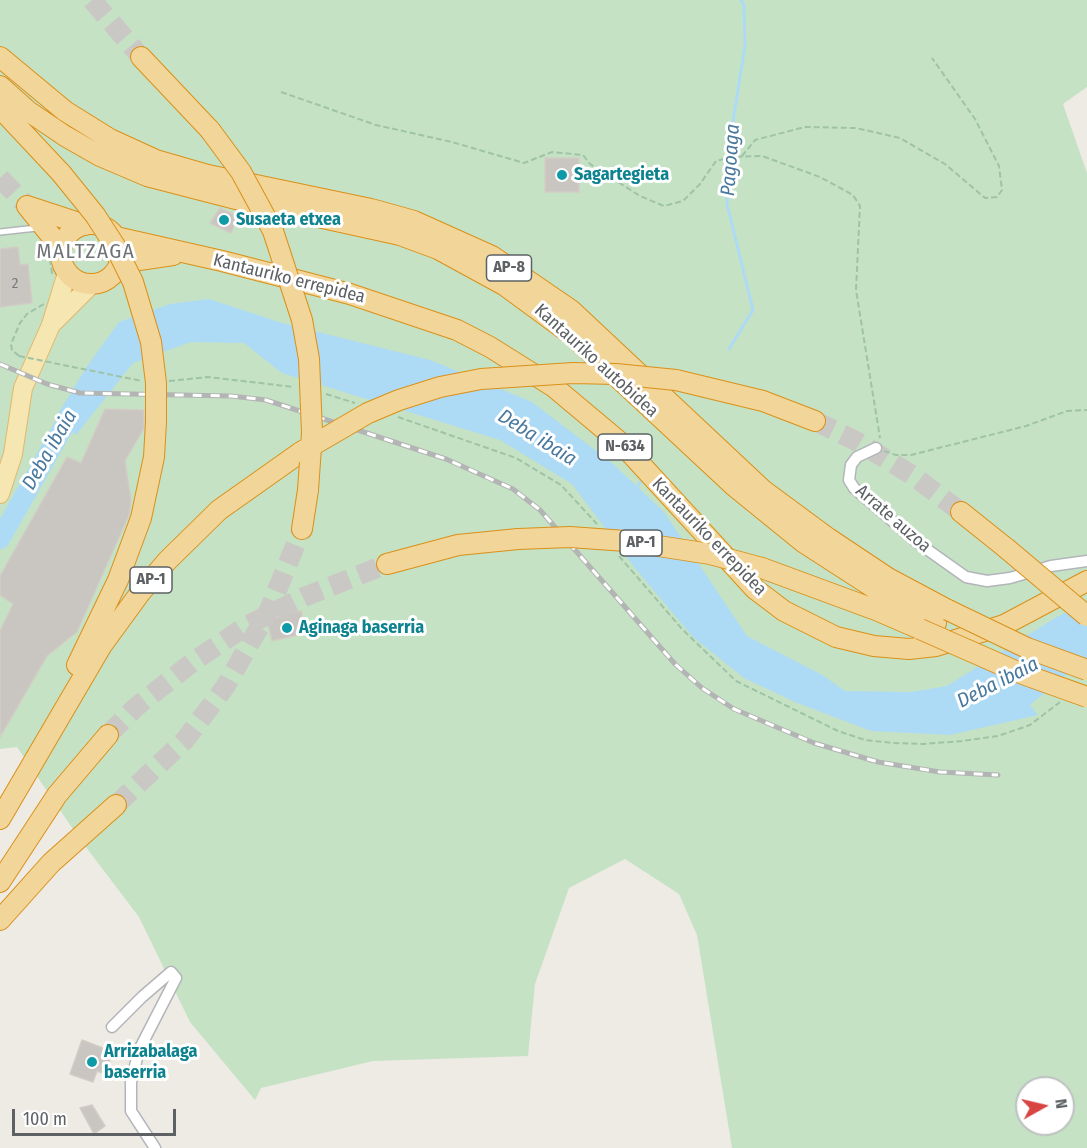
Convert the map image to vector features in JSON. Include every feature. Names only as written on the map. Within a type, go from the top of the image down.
[{"type":"highway","name":"Kantauriko autobidea","points":[[0,57],[65,111],[110,139],[156,160],[207,175],[371,208],[414,221],[492,256],[572,310],[763,490],[828,538],[888,578],[935,620]]},
{"type":"highway","points":[[141,57],[210,130],[241,172],[273,231],[302,320],[309,358],[312,433],[308,490],[302,529]]},
{"type":"highway","name":"Kantauriko autobidea","points":[[0,86],[28,111],[65,136],[100,156],[147,176],[236,199],[400,235],[438,249],[504,285],[572,335],[734,486],[803,542],[885,595],[1023,664],[1087,689]]},
{"type":"highway","points":[[0,108],[62,173],[82,196],[100,223],[133,282],[151,342],[156,383],[156,422],[149,486],[135,537],[118,580],[48,726],[42,744]]},
{"type":"highway","name":"N-634","points":[[60,275],[61,260],[44,227],[27,206],[85,225],[101,226],[116,237]]},
{"type":"highway","points":[[55,250],[66,236],[77,227],[85,225]]},
{"type":"highway","points":[[60,275],[92,284],[109,278],[119,263],[120,251],[116,237]]},
{"type":"highway","name":"Kantauriko errepidea","points":[[116,237],[267,272],[373,301],[457,330],[490,348],[555,387],[622,444],[755,589],[784,611],[836,638],[874,646],[909,649],[946,644],[1004,625],[1087,582]]},
{"type":"highway","name":"N-634","points":[[119,263],[184,253]]},
{"type":"highway","name":"AP-1","points":[[0,819],[102,645],[167,561],[219,510],[301,452],[368,413],[440,387],[481,379],[573,373],[616,374],[676,380],[763,401],[815,421]]},
{"type":"highway","points":[[961,512],[1087,616]]},
{"type":"highway","name":"AP-1","points":[[387,564],[458,545],[570,537],[626,541],[700,552],[762,568],[876,610],[935,620],[1020,674],[1087,698]]},
{"type":"highway","name":"AP-8","points":[[935,620],[1027,648],[1087,670]]},
{"type":"highway","points":[[0,882],[57,795],[108,735]]},
{"type":"highway","points":[[0,920],[51,863],[116,805]]},
{"type":"main road","points":[[0,494],[13,454],[23,388],[51,326],[60,275]]},
{"type":"main road","points":[[51,326],[92,284]]},
{"type":"street","name":"Arrate auzoa","points":[[879,448],[857,457],[851,465],[849,480],[854,488],[918,543],[966,577],[987,581],[1010,578],[1051,566],[1087,561]]},
{"type":"street","points":[[112,1027],[171,972],[176,978],[139,1050],[131,1082],[131,1111],[155,1148]]},
{"type":"lane","points":[[0,232],[44,227]]},
{"type":"path","points":[[742,156],[755,140],[805,127],[856,128],[900,138],[945,165],[986,198],[997,197],[1002,190],[999,166],[975,119],[932,58]]},
{"type":"path","points":[[281,92],[376,125],[452,142],[524,163],[552,152],[583,155],[590,164],[640,196],[664,206],[683,201],[700,184],[716,160],[731,157],[762,156],[820,177],[853,195],[860,206],[856,290],[879,448],[896,455],[911,455],[1026,426],[1066,411],[1087,410]]},
{"type":"path","points":[[55,250],[60,275]]},
{"type":"path","points":[[49,298],[20,323],[11,344],[12,350],[19,356],[145,382]]},
{"type":"path","points":[[185,378],[227,378],[299,388]]},
{"type":"path","points":[[321,393],[354,403]]},
{"type":"path","points":[[388,414],[516,458],[561,485],[598,526]]},
{"type":"path","points":[[617,554],[682,629],[736,681],[768,699],[865,740],[923,744],[998,736],[1036,722],[1065,699]]},
{"type":"green space","points":[[0,0],[1087,0],[1087,87],[1063,104],[1087,173],[1087,1148],[732,1148],[697,935],[679,894],[625,859],[569,888],[535,984],[528,1056],[373,1061],[261,1088],[255,1100],[190,1022],[139,917],[79,838],[17,747],[0,749]]},
{"type":"water","points":[[209,299],[282,323],[430,360],[532,402],[612,463],[664,512],[747,636],[824,676],[845,691],[911,692],[947,686],[1055,618],[1087,601],[1087,658],[1030,705],[1038,715],[950,735],[871,731],[795,702],[744,678],[693,637],[635,568],[572,484],[500,440],[282,373],[244,343],[191,342],[133,363],[76,435],[55,419],[86,368],[119,322],[170,304]]},
{"type":"building","name":"Sagartegieta","points":[[545,158],[579,158],[579,192],[545,192]]},
{"type":"building","name":"Susaeta etxea","points":[[220,208],[238,216],[231,233],[210,223]]},
{"type":"building","points":[[18,247],[20,265],[28,264],[32,303],[0,307],[0,249]]},
{"type":"building","points":[[105,409],[144,410],[144,428],[125,461],[131,500],[129,515],[77,632],[47,656],[0,737],[0,631],[13,604],[0,595],[0,576],[67,457],[81,463]]},
{"type":"building","name":"Aginaga baserria","points":[[301,611],[306,633],[272,641],[267,620]]},
{"type":"building","name":"Arrizabalaga baserria","points":[[82,1040],[113,1052],[105,1074],[97,1071],[93,1082],[70,1074]]},
{"type":"building","points":[[92,1105],[105,1126],[94,1134],[80,1108]]},
{"type":"waterway","name":"Pagoaga","points":[[729,349],[753,310],[727,204],[728,152],[745,46],[744,5],[741,0]]},
{"type":"waterway","name":"Deba ibaia","points":[[0,539],[77,403]]},
{"type":"waterway","name":"Pagoaga","points":[[636,489],[641,481]]},
{"type":"tunnel","points":[[92,0],[141,57]]},
{"type":"tunnel","points":[[0,178],[27,206]]},
{"type":"tunnel","points":[[815,421],[858,442],[912,475],[961,512]]},
{"type":"tunnel","points":[[116,805],[185,740],[225,687],[269,610],[302,529]]},
{"type":"tunnel","points":[[108,735],[136,707],[194,661],[246,626],[304,597],[387,564]]},
{"type":"railway","points":[[0,364],[47,384],[80,393],[231,396],[266,400],[446,459],[513,489],[540,510],[675,664],[702,688],[734,709],[814,743],[878,762],[940,772],[998,775]]},
{"type":"place","name":"Sagartegieta","points":[[562,175]]},
{"type":"place","name":"Susaeta etxea","points":[[224,220]]},
{"type":"place","name":"Aginaga baserria","points":[[287,628]]},
{"type":"place","name":"Arrizabalaga baserria","points":[[92,1062]]},
{"type":"district","name":"MALTZAGA","points":[[86,252]]}]
